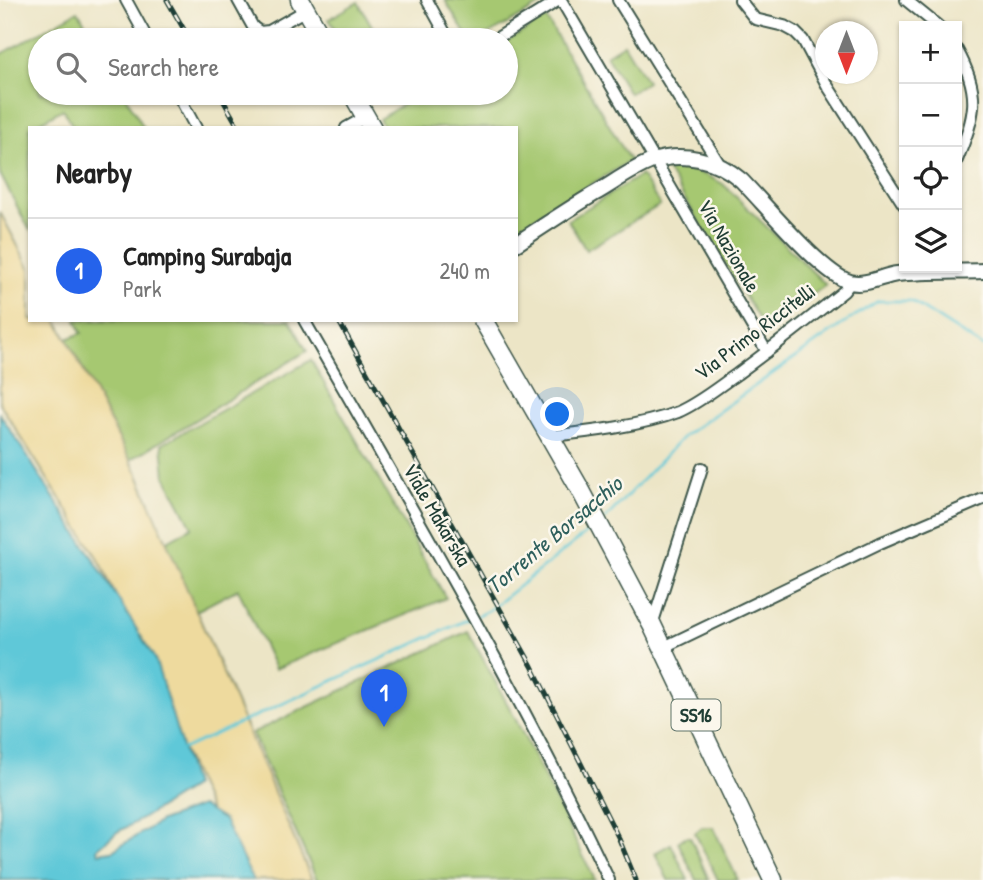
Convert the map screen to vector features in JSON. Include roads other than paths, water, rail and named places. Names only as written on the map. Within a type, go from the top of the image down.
[{"type":"main road","points":[[303,5],[316,28]]},
{"type":"main road","points":[[359,105],[369,122]]},
{"type":"main road","name":"SS16","points":[[485,322],[580,489],[664,647],[773,880]]},
{"type":"street","points":[[126,0],[141,28]]},
{"type":"street","points":[[238,0],[254,28]]},
{"type":"street","points":[[427,0],[442,28]]},
{"type":"street","points":[[514,28],[560,0]]},
{"type":"street","name":"Via Nazionale","points":[[560,0],[767,352]]},
{"type":"street","name":"Via Nazionale","points":[[618,0],[720,165]]},
{"type":"street","points":[[740,0],[755,19],[784,26],[803,40],[827,85],[899,197]]},
{"type":"street","points":[[906,0],[932,21]]},
{"type":"street","points":[[271,28],[303,5]]},
{"type":"street","points":[[962,61],[972,83],[974,104],[962,147]]},
{"type":"street","points":[[184,105],[195,126]]},
{"type":"street","name":"Via Nazionale","points":[[518,243],[638,168],[655,161],[691,158],[711,161],[741,180],[828,269],[851,282]]},
{"type":"street","points":[[962,271],[983,271]]},
{"type":"street","points":[[851,282],[861,283],[900,273]]},
{"type":"street","name":"Via Primo Riccitelli","points":[[550,436],[629,424],[678,411],[704,398],[767,352],[844,291],[851,282]]},
{"type":"street","name":"Viale Makarska","points":[[305,322],[485,637],[547,753],[609,880]]},
{"type":"street","points":[[652,625],[702,468]]},
{"type":"street","points":[[664,647],[880,543],[983,499]]},
{"type":"water","points":[[0,414],[155,659],[194,786],[117,832],[97,849],[98,853],[112,851],[161,821],[201,806],[224,820],[253,880],[0,880]]},
{"type":"waterway","name":"Torrente Borsacchio","points":[[605,519],[684,436],[878,301],[911,301],[983,347]]},
{"type":"waterway","name":"Torrente Borsacchio","points":[[477,616],[489,610],[594,527]]},
{"type":"waterway","name":"Torrente Borsacchio","points":[[183,749],[471,618]]},
{"type":"railway","points":[[167,0],[183,28]]},
{"type":"railway","points":[[226,105],[238,126]]},
{"type":"railway","points":[[339,322],[532,666],[619,839],[636,880]]},
{"type":"place","name":"Camping Surabaja","points":[[384,727]]}]
